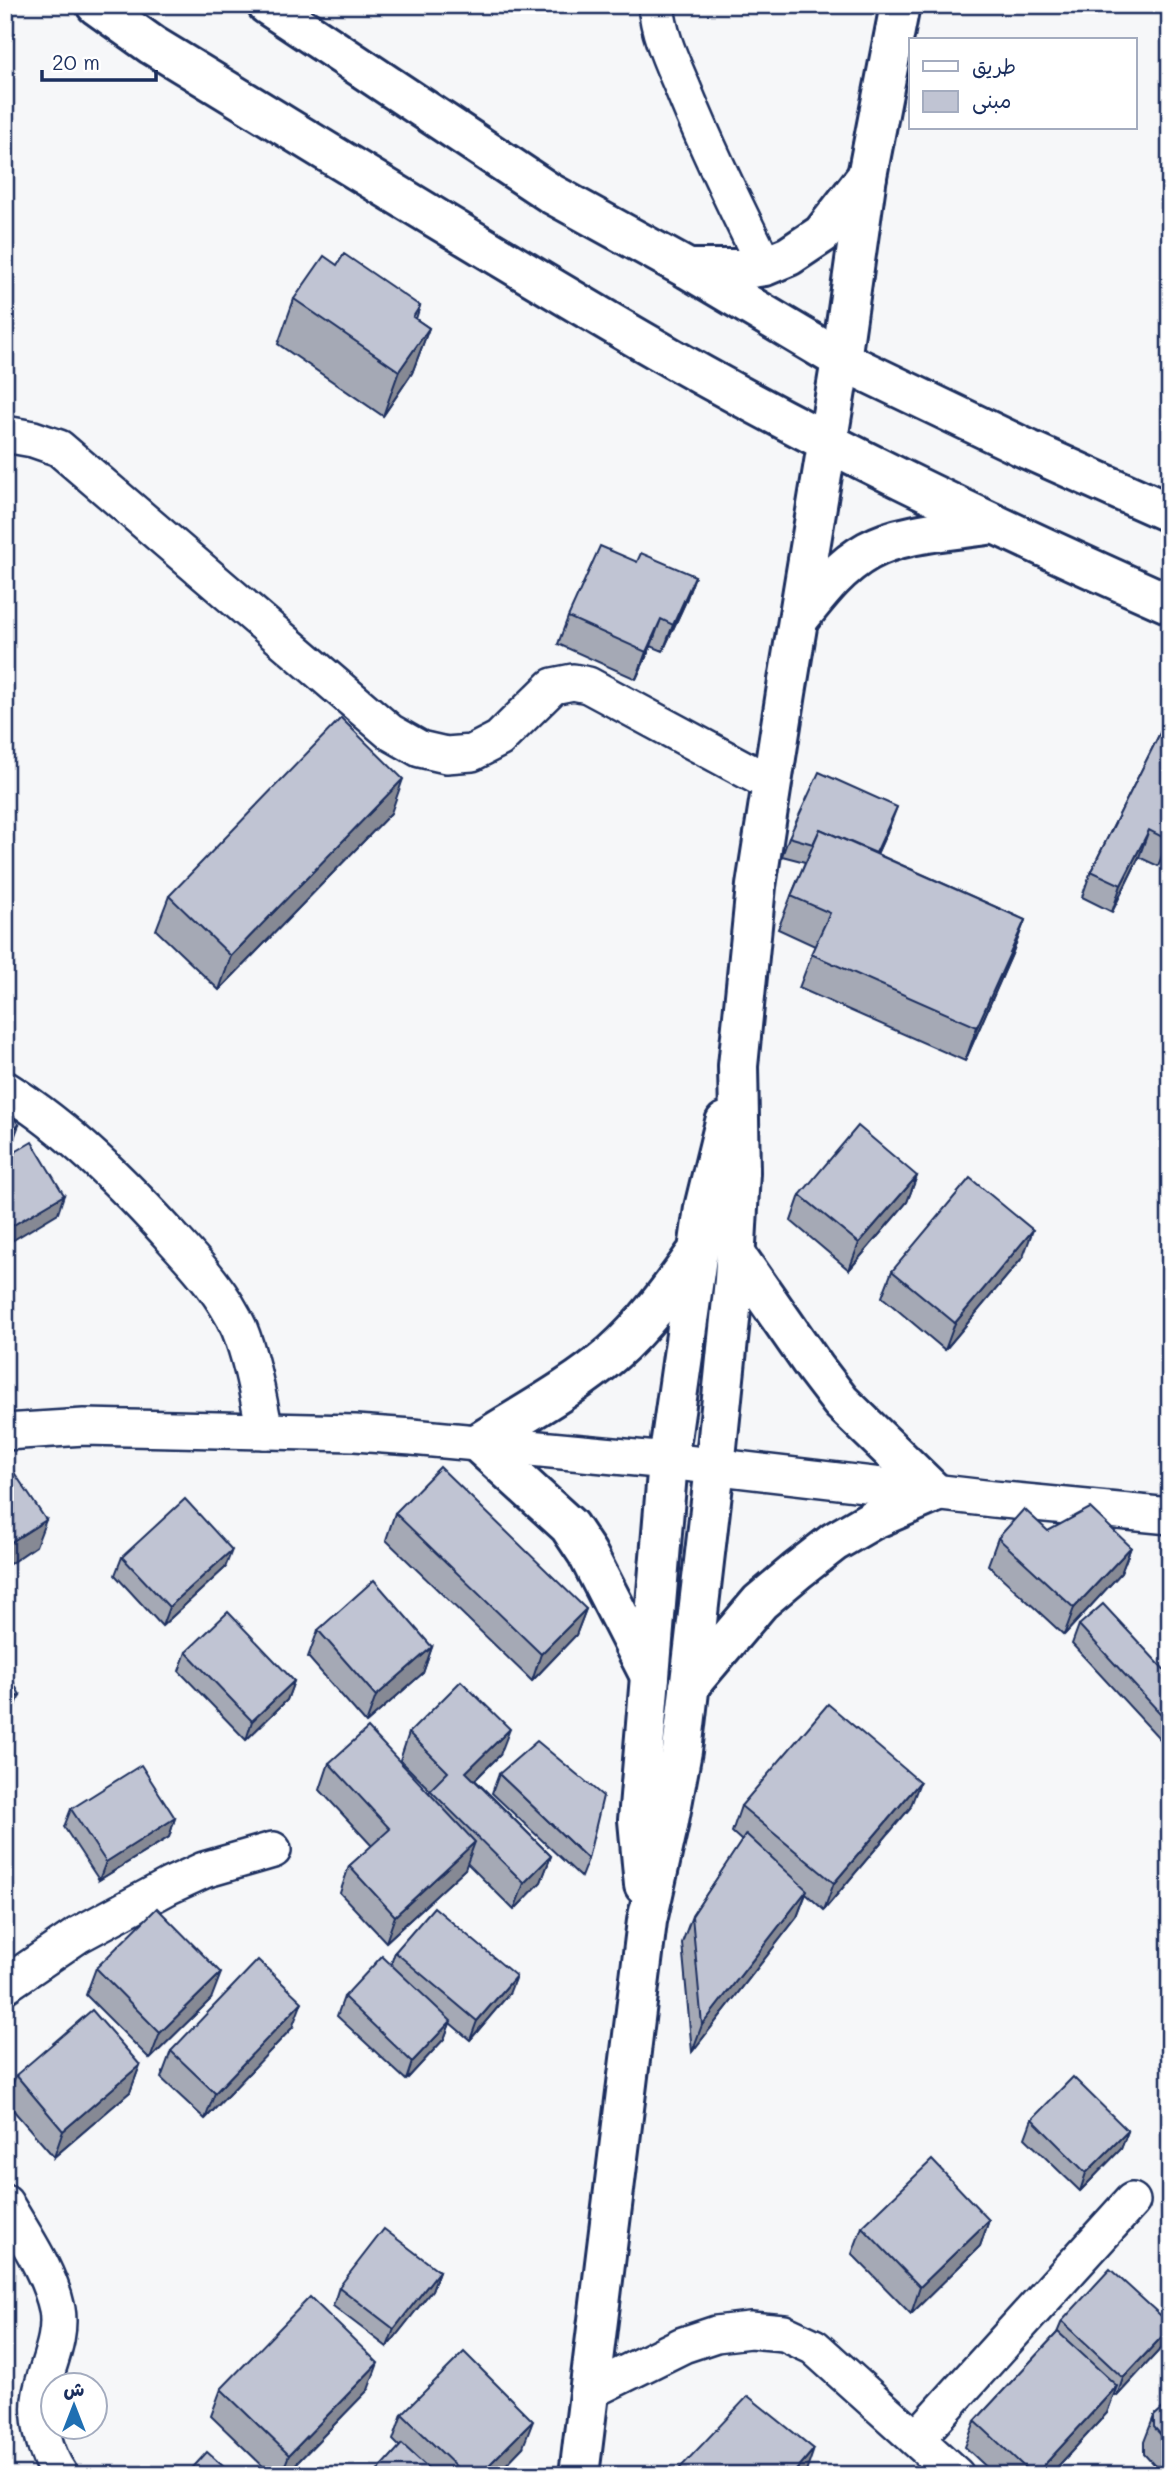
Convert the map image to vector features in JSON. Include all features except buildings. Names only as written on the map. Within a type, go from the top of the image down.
[{"type":"street","points":[[96,5],[164,52],[631,335],[826,442],[994,524],[1170,604]]},
{"type":"street","points":[[267,5],[550,193],[688,269],[841,360],[1029,450],[1170,513]]},
{"type":"street","points":[[656,5],[658,28],[714,163],[765,266]]},
{"type":"street","points":[[647,1921],[638,1820],[668,1461],[716,1252],[740,1172],[738,1066],[756,886],[841,360],[867,176],[900,5]]},
{"type":"street","points":[[688,269],[746,269],[765,266],[789,256],[822,234],[867,176]]},
{"type":"street","points":[[5,434],[33,439],[59,448],[390,732],[420,749],[446,755],[472,752],[499,739],[553,686],[573,682],[588,685],[772,783]]},
{"type":"street","points":[[799,619],[831,579],[868,550],[905,538],[994,524]]},
{"type":"street","points":[[5,1089],[32,1106],[141,1202],[221,1295],[239,1328],[265,1431]]},
{"type":"street","points":[[478,1443],[611,1354],[716,1252]]},
{"type":"street","points":[[579,2475],[647,1921],[682,1751],[715,1467],[716,1252]]},
{"type":"street","points":[[716,1252],[809,1359],[841,1402],[935,1493]]},
{"type":"street","points":[[5,1432],[84,1427],[355,1433],[668,1461],[935,1493],[1170,1516]]},
{"type":"street","points":[[478,1443],[569,1526],[587,1553],[650,1676]]},
{"type":"street","points":[[689,1686],[761,1602],[798,1570],[834,1542],[872,1520],[935,1493]]},
{"type":"street","points":[[5,1985],[78,1936],[169,1886],[204,1870],[272,1850]]},
{"type":"street","points":[[916,2438],[1132,2202]]},
{"type":"street","points":[[5,2203],[41,2268],[57,2309],[58,2329],[54,2352],[40,2396],[45,2444],[60,2475]]},
{"type":"street","points":[[588,2392],[683,2345],[716,2334],[750,2330],[783,2333],[814,2347],[956,2475]]}]
